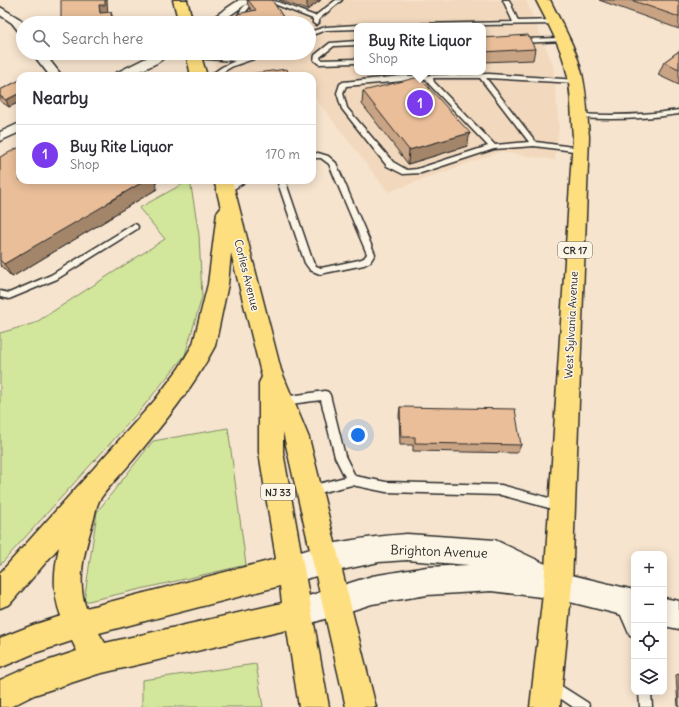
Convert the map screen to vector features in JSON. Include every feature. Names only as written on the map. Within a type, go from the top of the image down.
[{"type":"main road","points":[[180,0],[184,16]]},
{"type":"main road","name":"West Sylvania Avenue","points":[[543,0],[570,57],[576,81],[580,150],[558,585],[546,695]]},
{"type":"main road","points":[[195,60],[198,72]]},
{"type":"main road","points":[[0,594],[163,408],[188,375],[204,346],[218,284],[226,189]]},
{"type":"main road","name":"Corlies Avenue","points":[[226,189],[270,370]]},
{"type":"main road","name":"NJ 33","points":[[270,370],[297,438],[361,707]]},
{"type":"main road","name":"NJ 33","points":[[270,370],[271,452],[314,707]]},
{"type":"main road","points":[[87,496],[69,566],[70,599],[79,624],[98,659]]},
{"type":"main road","points":[[0,653],[33,639],[79,624],[291,569]]},
{"type":"main road","points":[[0,696],[29,682],[98,659],[299,612]]},
{"type":"street","points":[[222,16],[247,0]]},
{"type":"street","points":[[0,10],[16,21]]},
{"type":"street","points":[[43,60],[53,72]]},
{"type":"street","points":[[128,72],[153,60]]},
{"type":"street","points":[[0,137],[16,129]]},
{"type":"street","name":"Brighton Avenue","points":[[291,569],[327,559],[379,549],[408,547],[495,553],[558,585]]},
{"type":"street","name":"Brighton Avenue","points":[[299,612],[337,602],[372,590],[427,581],[491,577],[558,585],[628,602]]},
{"type":"street","points":[[667,613],[679,615]]},
{"type":"lane","points":[[241,16],[242,11],[248,5],[260,0]]},
{"type":"lane","points":[[267,0],[311,16]]},
{"type":"lane","points":[[316,18],[338,0]]},
{"type":"lane","points":[[506,0],[516,24]]},
{"type":"lane","points":[[486,25],[554,22]]},
{"type":"lane","points":[[316,30],[354,27]]},
{"type":"lane","points":[[514,41],[562,40]]},
{"type":"lane","points":[[354,43],[332,44],[317,56],[317,60],[319,62],[354,61]]},
{"type":"lane","points":[[217,72],[243,60]]},
{"type":"lane","points":[[482,76],[534,144]]},
{"type":"lane","points":[[576,81],[532,76],[387,78],[343,84],[340,93],[344,108],[390,164],[406,172],[418,171],[493,147],[534,144],[580,150]]},
{"type":"lane","points":[[429,77],[431,84],[493,147]]},
{"type":"lane","points":[[579,116],[618,118],[654,116],[679,112]]},
{"type":"lane","points":[[281,184],[309,263],[313,268],[320,271],[361,263],[367,260],[370,254],[332,163],[329,158],[316,156]]},
{"type":"lane","points":[[226,189],[236,184]]},
{"type":"lane","points":[[0,294],[9,296],[54,277],[134,227]]},
{"type":"lane","points":[[282,401],[325,395],[340,457],[352,480]]},
{"type":"lane","points":[[310,491],[352,480],[386,487],[501,490],[562,506]]},
{"type":"lane","points":[[628,602],[632,623]]},
{"type":"lane","points":[[546,695],[584,707]]},
{"type":"lane","points":[[645,695],[646,707]]},
{"type":"shaded area","points":[[256,0],[526,0],[553,65],[559,126],[555,160],[500,152],[388,192],[316,99],[316,72],[217,72],[213,60],[316,60],[316,16],[230,16]]},
{"type":"green space","points":[[183,184],[191,184],[199,235],[202,297],[185,355],[143,407],[0,565],[0,333],[35,323],[165,239],[139,208]]},
{"type":"green space","points":[[228,428],[246,565],[84,602],[97,512],[153,441]]},
{"type":"green space","points":[[256,664],[263,707],[142,707],[142,680]]},
{"type":"building","points":[[61,0],[105,0],[105,5],[99,5],[100,13],[111,12],[111,16],[61,16]]},
{"type":"building","points":[[248,0],[272,0],[282,16],[238,16],[237,14],[256,10]]},
{"type":"building","points":[[631,0],[679,1],[679,17]]},
{"type":"building","points":[[528,35],[535,49],[486,52],[486,38]]},
{"type":"building","points":[[679,51],[679,69],[664,62]]},
{"type":"building","points":[[287,69],[288,72],[264,72]]},
{"type":"building","points":[[419,77],[470,133],[409,150],[363,91]]},
{"type":"building","points":[[16,82],[16,95],[6,100],[0,96],[0,90]]},
{"type":"building","points":[[16,149],[16,184],[139,184],[4,264],[0,260],[0,157]]},
{"type":"building","points":[[400,407],[515,409],[521,445],[415,443],[415,437],[401,437]]},
{"type":"place","name":"Buy Rite Liquor","points":[[420,103]]}]
